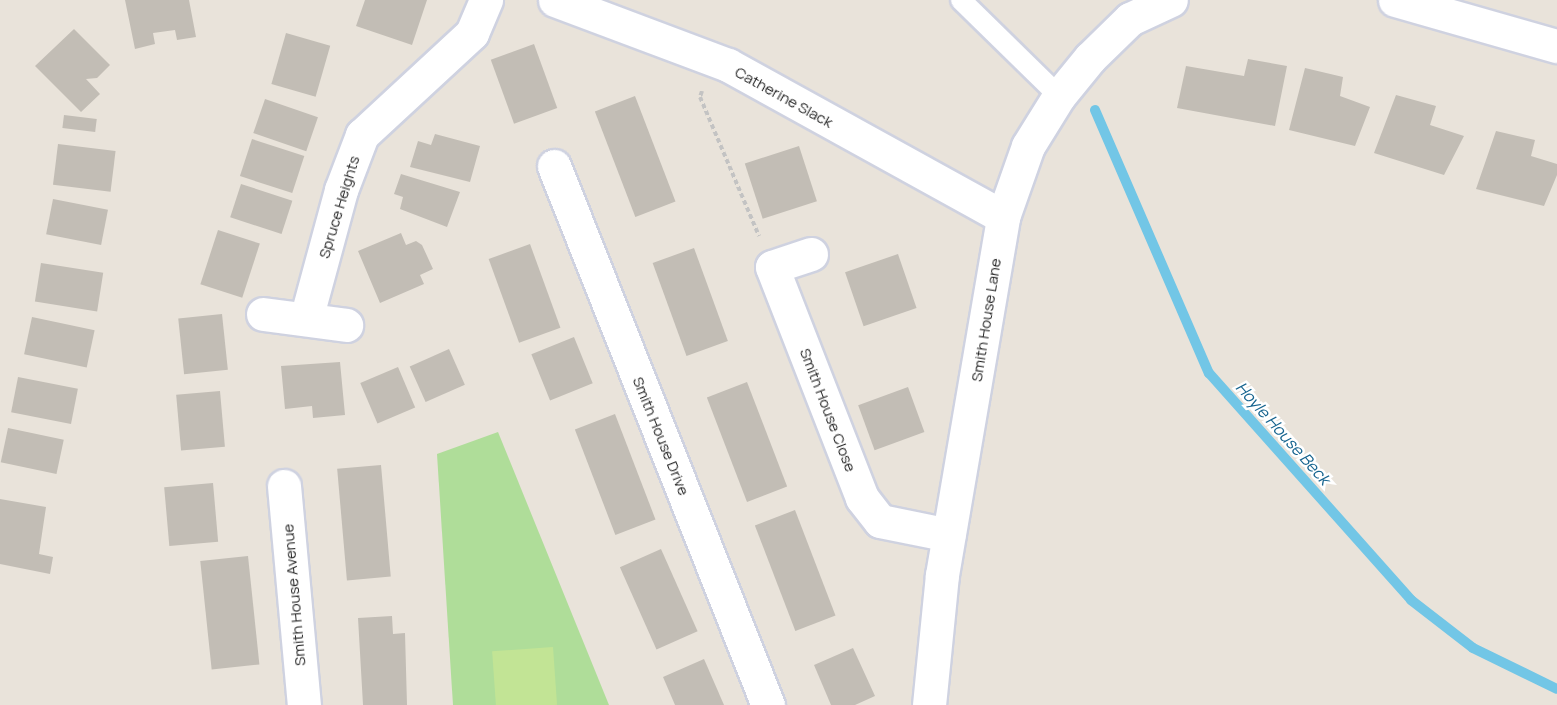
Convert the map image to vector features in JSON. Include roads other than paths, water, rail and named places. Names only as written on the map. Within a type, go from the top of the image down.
[{"type":"street","name":"Spruce Heights","points":[[306,319],[341,190],[362,135],[471,33],[486,0]]},
{"type":"street","name":"Catherine Slack","points":[[555,0],[712,60],[1003,217]]},
{"type":"street","name":"Smith House Lane","points":[[929,705],[949,535],[1003,217],[1028,146],[1059,96],[1090,58],[1130,19],[1171,0]]},
{"type":"street","points":[[1395,0],[1557,46]]},
{"type":"street","name":"Smith House Drive","points":[[554,166],[768,705]]},
{"type":"street","name":"Smith House Close","points":[[811,254],[772,267],[862,498],[880,521],[949,535]]},
{"type":"street","points":[[263,314],[346,325]]},
{"type":"street","name":"Smith House Avenue","points":[[284,486],[304,705]]},
{"type":"lane","points":[[961,0],[1059,96]]},
{"type":"waterway","name":"Hoyle House Beck","points":[[1095,110],[1209,373],[1411,600],[1473,648],[1557,689]]}]
